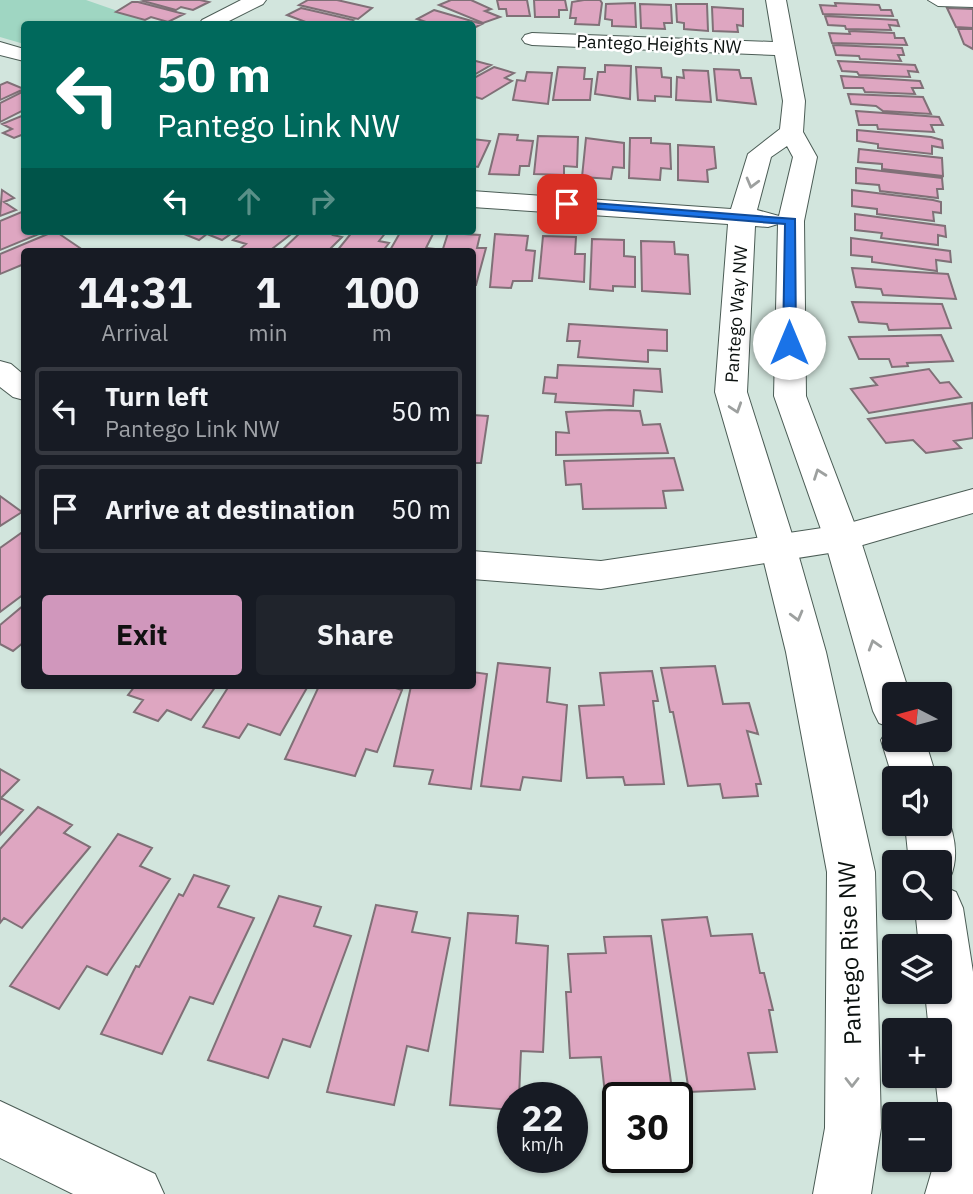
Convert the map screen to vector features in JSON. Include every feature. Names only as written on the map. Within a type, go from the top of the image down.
[{"type":"street","points":[[215,21],[256,0]]},
{"type":"street","points":[[776,0],[794,101],[791,132],[805,157],[791,221],[790,397],[842,538],[886,682]]},
{"type":"street","points":[[938,0],[973,1]]},
{"type":"street","name":"Pantego Heights NW","points":[[533,39],[785,49]]},
{"type":"street","points":[[0,48],[21,54]]},
{"type":"street","name":"Pantego Way NW","points":[[779,550],[731,392],[743,216],[760,154],[791,132]]},
{"type":"street","points":[[476,199],[791,221]]},
{"type":"street","points":[[0,370],[21,388]]},
{"type":"street","points":[[476,565],[601,575],[779,550],[842,538],[973,501]]},
{"type":"street","name":"Pantego Rise NW","points":[[779,550],[806,652],[851,873],[853,1128],[842,1194]]},
{"type":"street","points":[[942,920],[970,1136],[954,1194]]},
{"type":"street","points":[[0,1129],[135,1194]]},
{"type":"green space","points":[[0,0],[86,0],[146,21],[21,21],[21,43],[0,37]]},
{"type":"building","points":[[308,0],[337,0],[372,8],[358,19],[299,5]]},
{"type":"building","points":[[451,0],[471,0],[491,9],[485,11],[500,17],[483,23],[439,5]]},
{"type":"building","points":[[497,0],[527,0],[530,16],[507,16],[506,9],[499,9]]},
{"type":"building","points":[[534,0],[565,0],[567,10],[559,10],[559,17],[535,17]]},
{"type":"building","points":[[600,0],[602,3],[599,25],[575,24],[576,18],[570,18],[572,2]]},
{"type":"building","points":[[143,1],[209,2],[193,10],[181,7],[176,10]]},
{"type":"building","points":[[132,2],[138,2],[184,14],[165,21],[151,17],[145,20],[116,12]]},
{"type":"building","points":[[635,3],[636,27],[612,26],[612,20],[605,19],[606,4]]},
{"type":"building","points":[[835,3],[879,5],[881,10],[891,10],[893,16],[823,14],[820,5],[836,6]]},
{"type":"building","points":[[640,4],[671,5],[672,23],[664,23],[665,29],[641,28]]},
{"type":"building","points":[[676,4],[707,4],[708,31],[684,29],[684,23],[677,22]]},
{"type":"building","points":[[712,7],[743,9],[743,26],[737,25],[738,32],[713,31]]},
{"type":"building","points":[[301,8],[353,20],[303,21],[287,15]]},
{"type":"building","points":[[947,8],[973,9],[973,28],[956,27]]},
{"type":"building","points":[[434,10],[472,21],[423,21],[417,19]]},
{"type":"building","points":[[825,16],[897,20],[899,26],[889,25],[891,30],[846,29],[845,26],[828,25]]},
{"type":"building","points":[[958,29],[973,29],[973,49],[964,44]]},
{"type":"building","points":[[849,31],[894,33],[895,38],[904,38],[907,45],[832,43],[829,33],[850,34]]},
{"type":"building","points":[[833,45],[902,48],[904,55],[898,55],[901,61],[860,59],[859,56],[836,55]]},
{"type":"building","points":[[476,61],[491,65],[476,74]]},
{"type":"building","points":[[838,61],[915,65],[918,72],[908,71],[910,77],[859,75],[857,72],[842,71]]},
{"type":"building","points":[[605,65],[631,66],[630,99],[595,94],[598,72],[605,72]]},
{"type":"building","points":[[494,67],[514,73],[505,78],[512,81],[482,99],[476,97],[476,77]]},
{"type":"building","points":[[558,67],[585,68],[584,79],[592,79],[590,100],[553,100]]},
{"type":"building","points":[[636,67],[661,68],[662,77],[671,78],[671,97],[655,96],[655,101],[638,100]]},
{"type":"building","points":[[714,69],[739,70],[741,78],[751,78],[756,104],[717,100]]},
{"type":"building","points":[[683,70],[708,71],[711,102],[676,100],[677,77],[684,78]]},
{"type":"building","points":[[527,72],[552,73],[548,104],[513,100],[517,80],[525,81]]},
{"type":"building","points":[[841,76],[920,81],[923,88],[912,88],[915,94],[865,92],[863,88],[844,88]]},
{"type":"building","points":[[7,82],[21,88],[21,90],[0,100],[0,85]]},
{"type":"building","points":[[21,92],[21,112],[0,122],[0,103]]},
{"type":"building","points":[[848,94],[923,97],[931,114],[883,111],[876,106],[851,104]]},
{"type":"building","points":[[856,111],[939,117],[943,125],[931,125],[934,132],[878,129],[877,125],[859,125]]},
{"type":"building","points":[[21,116],[21,135],[14,138],[3,133],[12,129],[2,124]]},
{"type":"building","points":[[857,130],[931,137],[942,140],[943,148],[932,146],[932,154],[878,148],[878,144],[857,141]]},
{"type":"building","points":[[499,134],[518,135],[517,140],[533,141],[529,166],[520,166],[519,175],[489,174]]},
{"type":"building","points":[[538,136],[578,137],[577,167],[564,166],[564,175],[534,174]]},
{"type":"building","points":[[586,138],[624,143],[624,168],[613,167],[611,179],[582,177]]},
{"type":"building","points":[[630,138],[651,138],[651,143],[670,144],[671,169],[661,168],[660,180],[629,178]]},
{"type":"building","points":[[476,139],[490,141],[478,167]]},
{"type":"building","points":[[678,145],[714,147],[716,168],[707,170],[708,182],[678,180]]},
{"type":"building","points":[[859,149],[942,158],[943,176],[882,169],[882,164],[858,162]]},
{"type":"building","points":[[856,168],[942,178],[943,189],[937,189],[938,198],[880,191],[879,185],[856,183]]},
{"type":"building","points":[[2,190],[14,198],[4,202],[16,210],[0,216]]},
{"type":"building","points":[[852,190],[941,202],[941,213],[933,212],[934,221],[877,214],[877,209],[852,206]]},
{"type":"building","points":[[21,212],[21,235],[36,235],[0,250],[0,221]]},
{"type":"building","points":[[855,214],[945,226],[946,237],[938,235],[938,245],[881,238],[882,233],[855,230]]},
{"type":"building","points":[[495,234],[528,236],[526,250],[535,251],[532,281],[513,281],[511,288],[490,287]]},
{"type":"building","points":[[45,235],[61,235],[80,248],[21,248],[21,265],[0,274],[0,254]]},
{"type":"building","points":[[186,235],[206,235],[199,240]]},
{"type":"building","points":[[210,235],[229,235],[222,240]]},
{"type":"building","points":[[240,235],[290,235],[273,248],[241,248],[246,244],[233,240]]},
{"type":"building","points":[[298,235],[342,237],[331,248],[284,248]]},
{"type":"building","points":[[350,235],[384,235],[379,241],[389,243],[385,248],[339,248]]},
{"type":"building","points":[[399,235],[432,235],[426,248],[391,248]]},
{"type":"building","points":[[447,235],[480,235],[477,248],[486,248],[476,285],[476,248],[443,248]]},
{"type":"building","points":[[543,236],[576,237],[575,254],[585,254],[584,282],[539,278]]},
{"type":"building","points":[[851,238],[950,251],[951,262],[936,260],[937,271],[872,262],[872,257],[851,255]]},
{"type":"building","points":[[592,239],[624,240],[624,256],[635,257],[635,287],[613,286],[613,291],[590,289]]},
{"type":"building","points":[[641,241],[674,242],[675,254],[688,255],[690,294],[642,291]]},
{"type":"building","points":[[852,268],[948,274],[956,299],[883,295],[881,289],[856,287]]},
{"type":"building","points":[[852,302],[942,304],[951,328],[889,330],[887,324],[859,322]]},
{"type":"building","points":[[569,324],[667,330],[667,351],[648,350],[648,362],[578,357],[580,341],[567,341]]},
{"type":"building","points":[[941,335],[953,361],[907,363],[908,366],[892,367],[889,359],[859,359],[849,337]]},
{"type":"building","points":[[558,365],[660,369],[662,392],[634,390],[633,406],[555,402],[556,394],[543,393],[545,377],[557,378]]},
{"type":"building","points":[[929,369],[940,383],[949,382],[961,397],[869,413],[851,389],[877,385],[871,378]]},
{"type":"building","points":[[972,403],[973,438],[954,441],[961,448],[926,453],[913,440],[886,443],[868,419]]},
{"type":"building","points":[[640,411],[643,425],[660,424],[668,453],[556,455],[556,432],[569,433],[566,412]]},
{"type":"building","points":[[476,415],[488,416],[481,463],[476,463]]},
{"type":"building","points":[[674,458],[683,490],[663,491],[666,508],[583,509],[581,484],[566,485],[564,461]]},
{"type":"building","points":[[0,496],[21,513],[0,526]]},
{"type":"building","points":[[21,533],[21,596],[0,612],[0,548]]},
{"type":"building","points":[[21,608],[21,644],[13,651],[0,644],[0,625]]},
{"type":"building","points":[[498,663],[550,668],[547,702],[567,705],[561,781],[523,777],[520,790],[481,786]]},
{"type":"building","points":[[715,666],[723,704],[749,703],[758,734],[747,731],[761,784],[756,784],[758,796],[723,798],[720,784],[688,786],[661,668]]},
{"type":"building","points":[[652,671],[658,701],[653,701],[664,784],[625,785],[623,777],[587,778],[579,706],[604,705],[600,673]]},
{"type":"building","points":[[476,673],[487,674],[471,789],[429,784],[433,770],[394,766],[410,689],[476,689]]},
{"type":"building","points":[[133,689],[214,689],[191,720],[167,710],[158,721],[134,712],[143,700],[128,695]]},
{"type":"building","points":[[227,689],[306,689],[280,735],[248,724],[239,738],[203,727]]},
{"type":"building","points":[[318,689],[402,690],[377,752],[366,749],[355,776],[285,759]]},
{"type":"building","points":[[0,769],[19,780],[1,798],[23,810],[0,835]]},
{"type":"building","points":[[38,807],[72,825],[64,833],[90,847],[22,928],[4,918],[0,923],[0,849]]},
{"type":"building","points":[[118,834],[152,848],[140,866],[170,879],[107,975],[87,966],[59,1009],[10,986]]},
{"type":"building","points":[[194,875],[229,886],[218,907],[254,918],[213,1004],[190,997],[162,1054],[101,1034],[136,966],[139,967],[179,894],[183,896]]},
{"type":"building","points":[[279,896],[321,907],[314,926],[351,936],[310,1047],[283,1039],[268,1078],[208,1060]]},
{"type":"building","points":[[376,905],[417,912],[412,932],[450,938],[428,1051],[407,1046],[394,1105],[327,1092]]},
{"type":"building","points":[[468,913],[518,916],[516,943],[548,946],[543,1052],[521,1051],[520,1082],[497,1082],[497,1109],[450,1105]]},
{"type":"building","points":[[707,917],[711,936],[752,934],[760,973],[764,973],[773,1010],[769,1010],[777,1052],[748,1053],[755,1089],[693,1092],[693,1082],[687,1082],[662,920]]},
{"type":"building","points":[[651,936],[671,1082],[604,1082],[601,1057],[570,1058],[566,992],[571,992],[568,954],[606,953],[604,937]]},
{"type":"route","points":[[567,204],[791,221],[789,343]]}]
